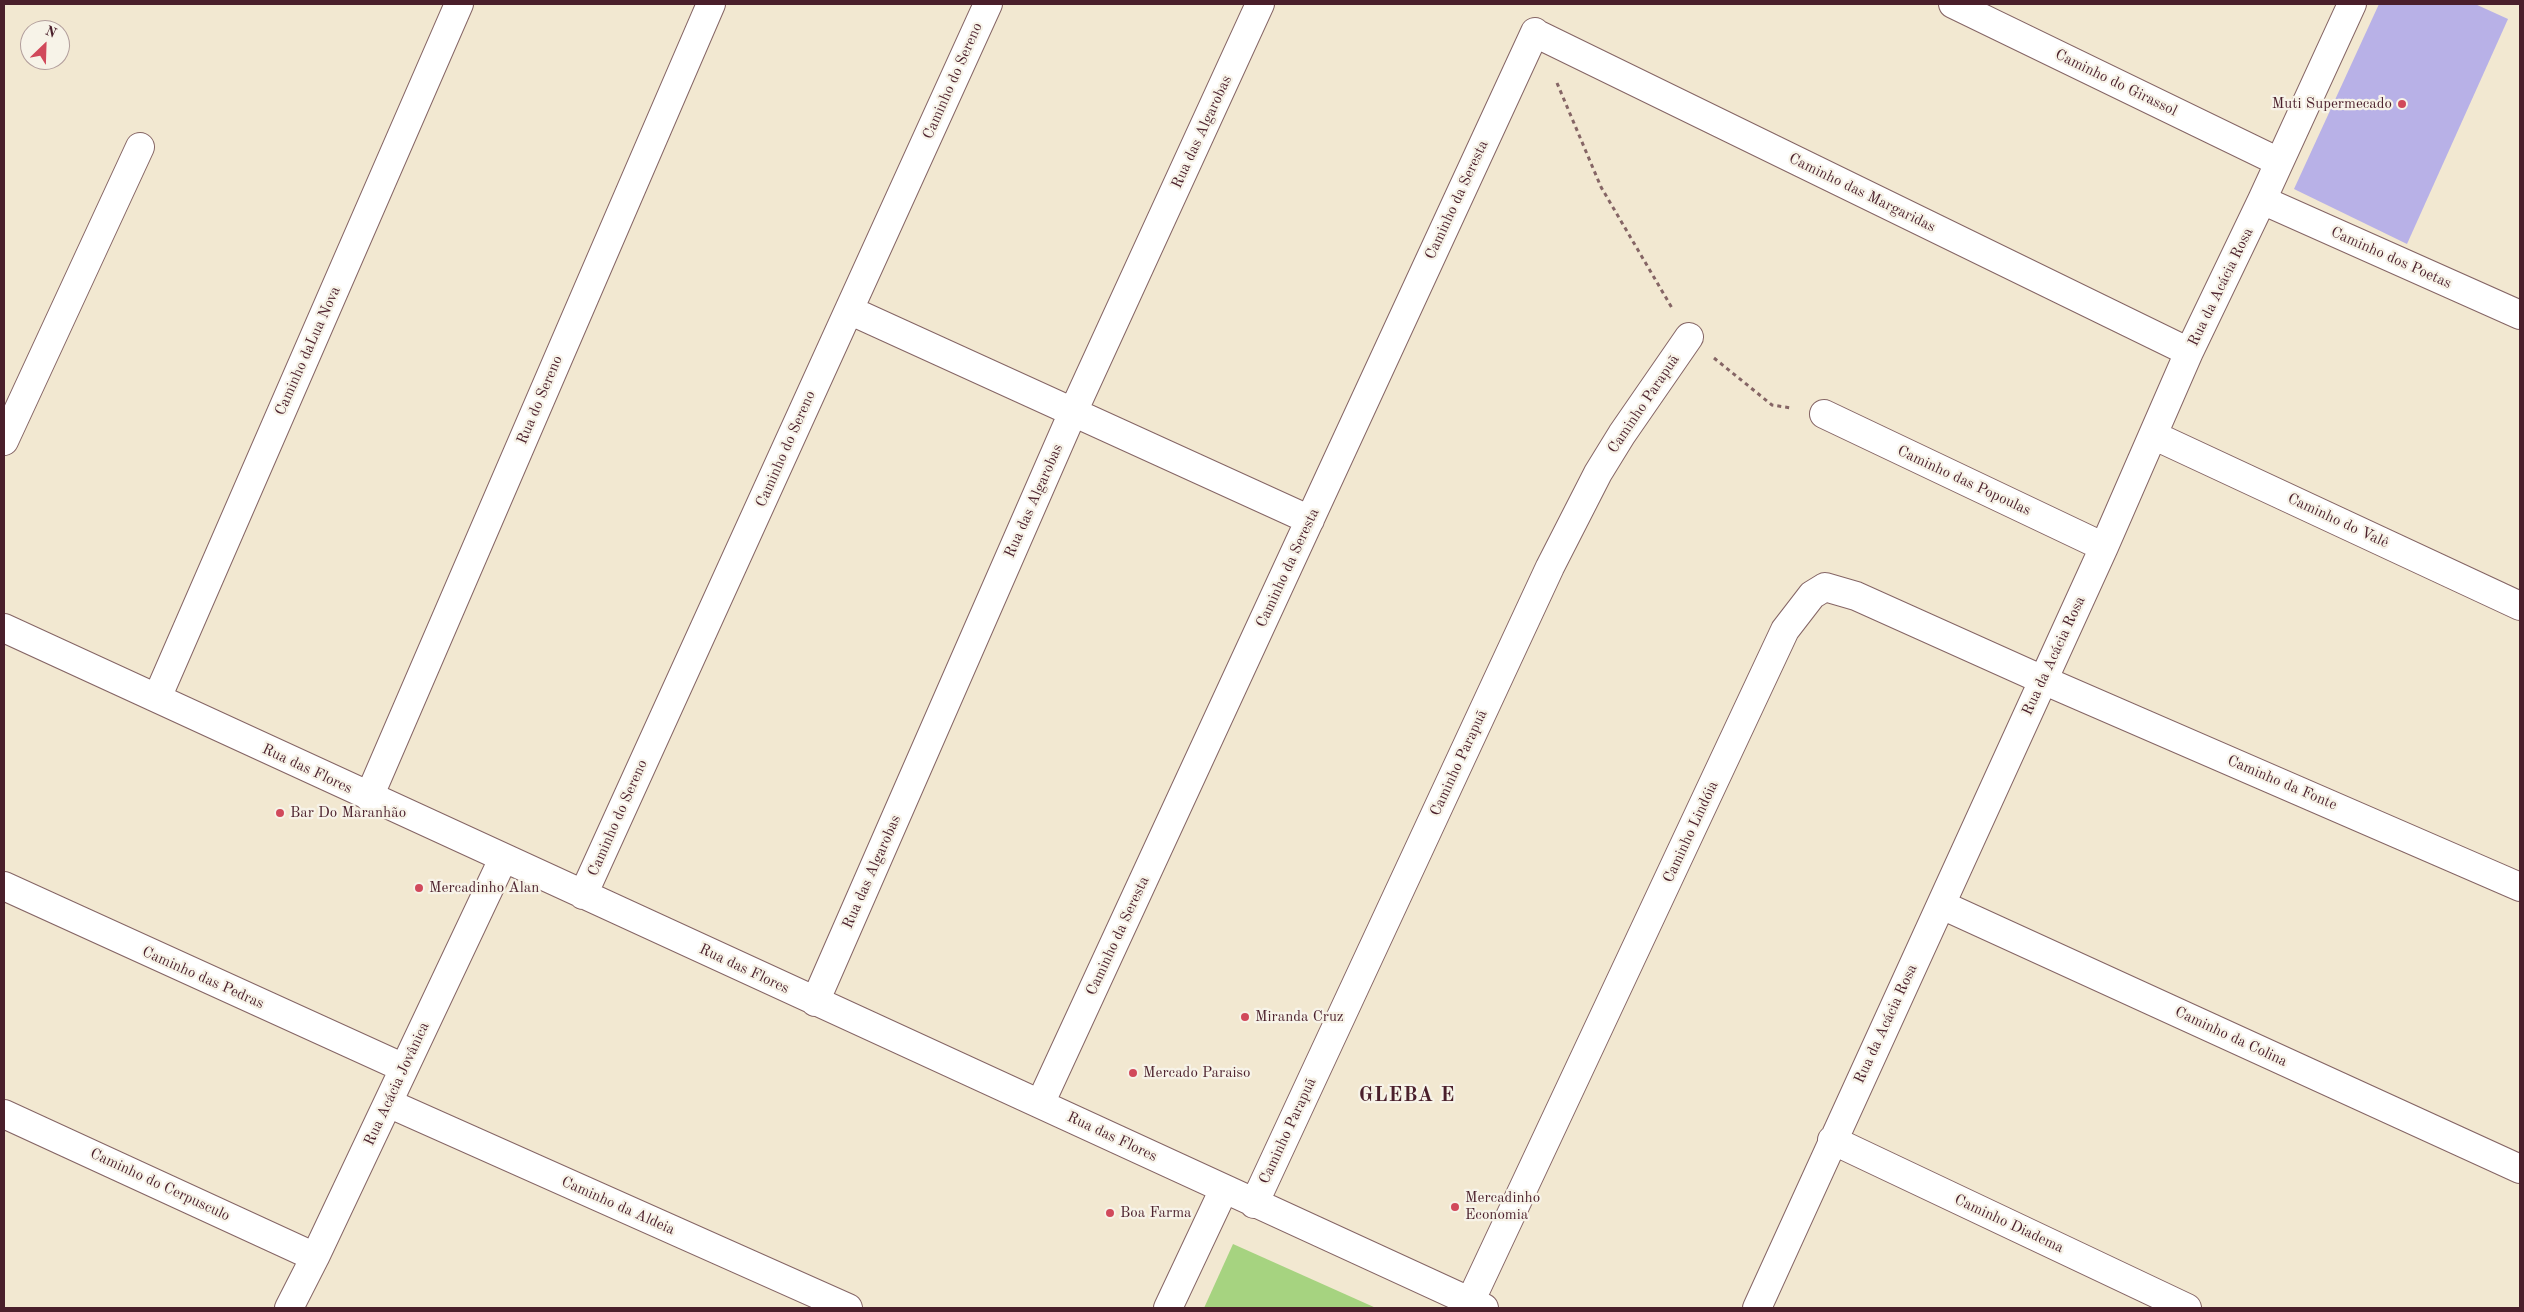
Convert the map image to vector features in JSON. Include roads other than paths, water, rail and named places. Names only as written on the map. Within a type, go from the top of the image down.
[{"type":"street","name":"Caminho daLua Nova","points":[[157,698],[459,4]]},
{"type":"street","name":"Rua do Sereno","points":[[369,797],[712,4]]},
{"type":"street","name":"Caminho do Sereno","points":[[583,895],[988,4]]},
{"type":"street","name":"Rua das Algarobas","points":[[815,1002],[1073,412],[1260,4]]},
{"type":"street","name":"Caminho do Girassol","points":[[1953,4],[2279,162]]},
{"type":"street","name":"Rua da Acácia Rosa","points":[[1757,1308],[1832,1140],[1942,905],[2155,436],[2189,352],[2262,200],[2352,4]]},
{"type":"street","name":"Caminho das Margaridas","points":[[1535,32],[2189,352]]},
{"type":"street","name":"Caminho da Seresta","points":[[1040,1104],[1535,32]]},
{"type":"street","points":[[4,441],[140,147]]},
{"type":"street","name":"Caminho dos Poetas","points":[[2262,200],[2520,315]]},
{"type":"street","points":[[849,310],[1310,520]]},
{"type":"street","name":"Caminho Parapuã","points":[[1254,1204],[1550,568],[1598,473],[1622,434],[1689,337]]},
{"type":"street","name":"Caminho das Popoulas","points":[[1824,414],[2104,547]]},
{"type":"street","name":"Caminho do Valê","points":[[2155,436],[2520,606]]},
{"type":"street","name":"Caminho Lindóia","points":[[1477,1305],[1785,630],[1807,600],[1825,588],[1842,591],[2043,680]]},
{"type":"street","name":"Rua das Flores","points":[[4,628],[1477,1305]]},
{"type":"street","name":"Caminho da Fonte","points":[[2043,680],[2520,887]]},
{"type":"street","name":"Rua Acácia Jovânica","points":[[289,1308],[316,1258],[503,858]]},
{"type":"street","name":"Caminho das Pedras","points":[[4,886],[404,1068]]},
{"type":"street","name":"Caminho da Colina","points":[[1942,905],[2520,1169]]},
{"type":"street","name":"Caminho da Aldeia","points":[[388,1103],[848,1308]]},
{"type":"street","name":"Caminho do Cerpusculo","points":[[4,1114],[316,1258]]},
{"type":"street","name":"Caminho Diadema","points":[[1832,1140],[2186,1308]]},
{"type":"street","points":[[1168,1308],[1224,1189]]},
{"type":"place","name":"Muti Supermecado","points":[[2402,104]]},
{"type":"place","name":"Bar Do Maranhão","points":[[280,813]]},
{"type":"place","name":"Mercadinho Alan","points":[[419,888]]},
{"type":"place","name":"Miranda Cruz","points":[[1245,1017]]},
{"type":"place","name":"Mercado Paraiso","points":[[1133,1073]]},
{"type":"place","name":"Mercadinho Economia","points":[[1455,1207]]},
{"type":"place","name":"Boa Farma","points":[[1110,1213]]},
{"type":"district","name":"GLEBA E","points":[[1407,1096]]}]
